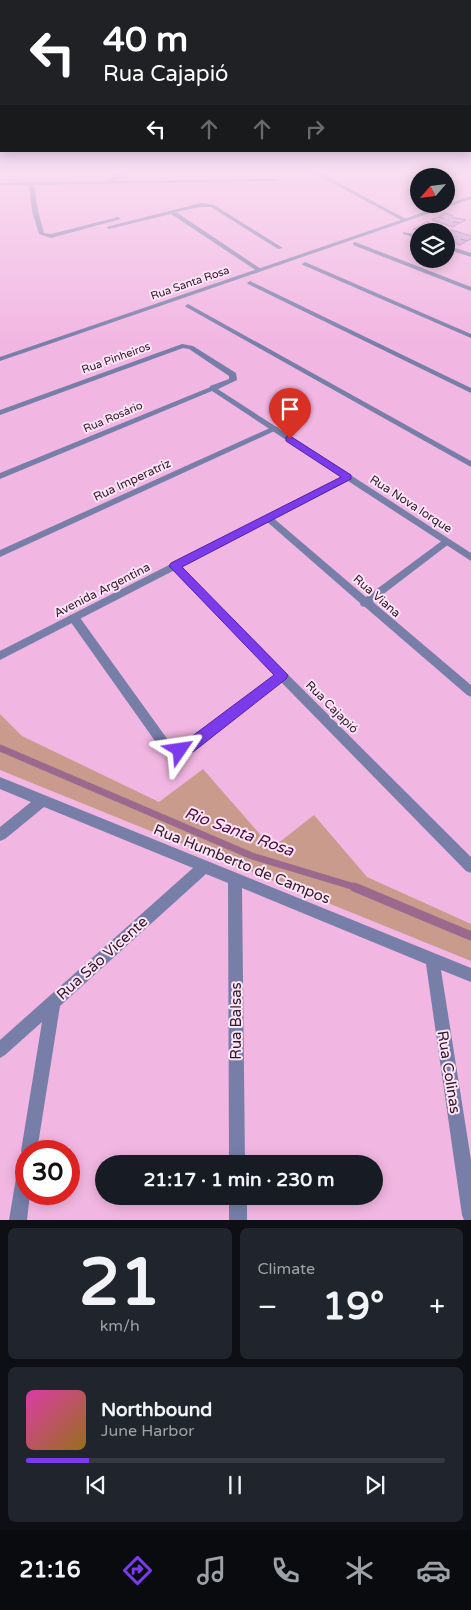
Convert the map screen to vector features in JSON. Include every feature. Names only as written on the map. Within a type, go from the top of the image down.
[{"type":"street","points":[[40,229],[42,234],[48,236],[78,229]]},
{"type":"street","points":[[197,229],[259,270]]},
{"type":"street","points":[[249,229],[280,248]]},
{"type":"street","name":"Rua Santa Rosa","points":[[0,359],[379,229]]},
{"type":"street","points":[[405,233],[410,234]]},
{"type":"street","points":[[355,244],[471,289]]},
{"type":"street","points":[[455,250],[471,255]]},
{"type":"street","points":[[305,264],[471,336]]},
{"type":"street","points":[[250,283],[471,391]]},
{"type":"street","points":[[188,306],[471,464]]},
{"type":"street","name":"Rua Pinheiros","points":[[0,413],[182,346],[191,347],[234,377]]},
{"type":"street","name":"Rua Rosário","points":[[0,476],[232,380],[234,377]]},
{"type":"street","name":"Rua Nova Iorque","points":[[213,388],[471,558]]},
{"type":"street","name":"Rua Imperatriz","points":[[0,554],[275,429]]},
{"type":"street","name":"Avenida Argentina","points":[[0,656],[348,477]]},
{"type":"street","name":"Rua Viana","points":[[268,518],[471,692]]},
{"type":"street","points":[[365,603],[446,542]]},
{"type":"street","name":"Rua Cajapió","points":[[174,566],[471,866]]},
{"type":"street","points":[[74,618],[164,744],[173,750],[188,747],[282,675]]},
{"type":"street","name":"Rua Humberto de Campos","points":[[0,783],[471,975]]},
{"type":"street","points":[[0,835],[43,800]]},
{"type":"street","name":"Rua São Vicente","points":[[0,1050],[205,866]]},
{"type":"street","name":"Rua Balsas","points":[[235,879],[237,1155]]},
{"type":"street","name":"Rua Colinas","points":[[432,959],[471,1215]]},
{"type":"street","points":[[31,1140],[53,1002]]},
{"type":"street","points":[[18,1220],[20,1205]]},
{"type":"street","points":[[238,1205],[238,1220]]},
{"type":"shaded area","points":[[0,714],[22,736],[159,802],[203,769],[272,848],[314,815],[367,877],[471,924],[471,961],[0,770]]},
{"type":"building","points":[[455,231],[471,236],[471,239],[460,245],[455,243]]},
{"type":"waterway","name":"Rio Santa Rosa","points":[[0,748],[252,856],[358,888]]},
{"type":"waterway","name":"Rio Santa Rosa","points":[[354,887],[471,936]]},
{"type":"route","points":[[180,750],[188,747],[282,675],[174,566],[348,477],[290,439]]}]
